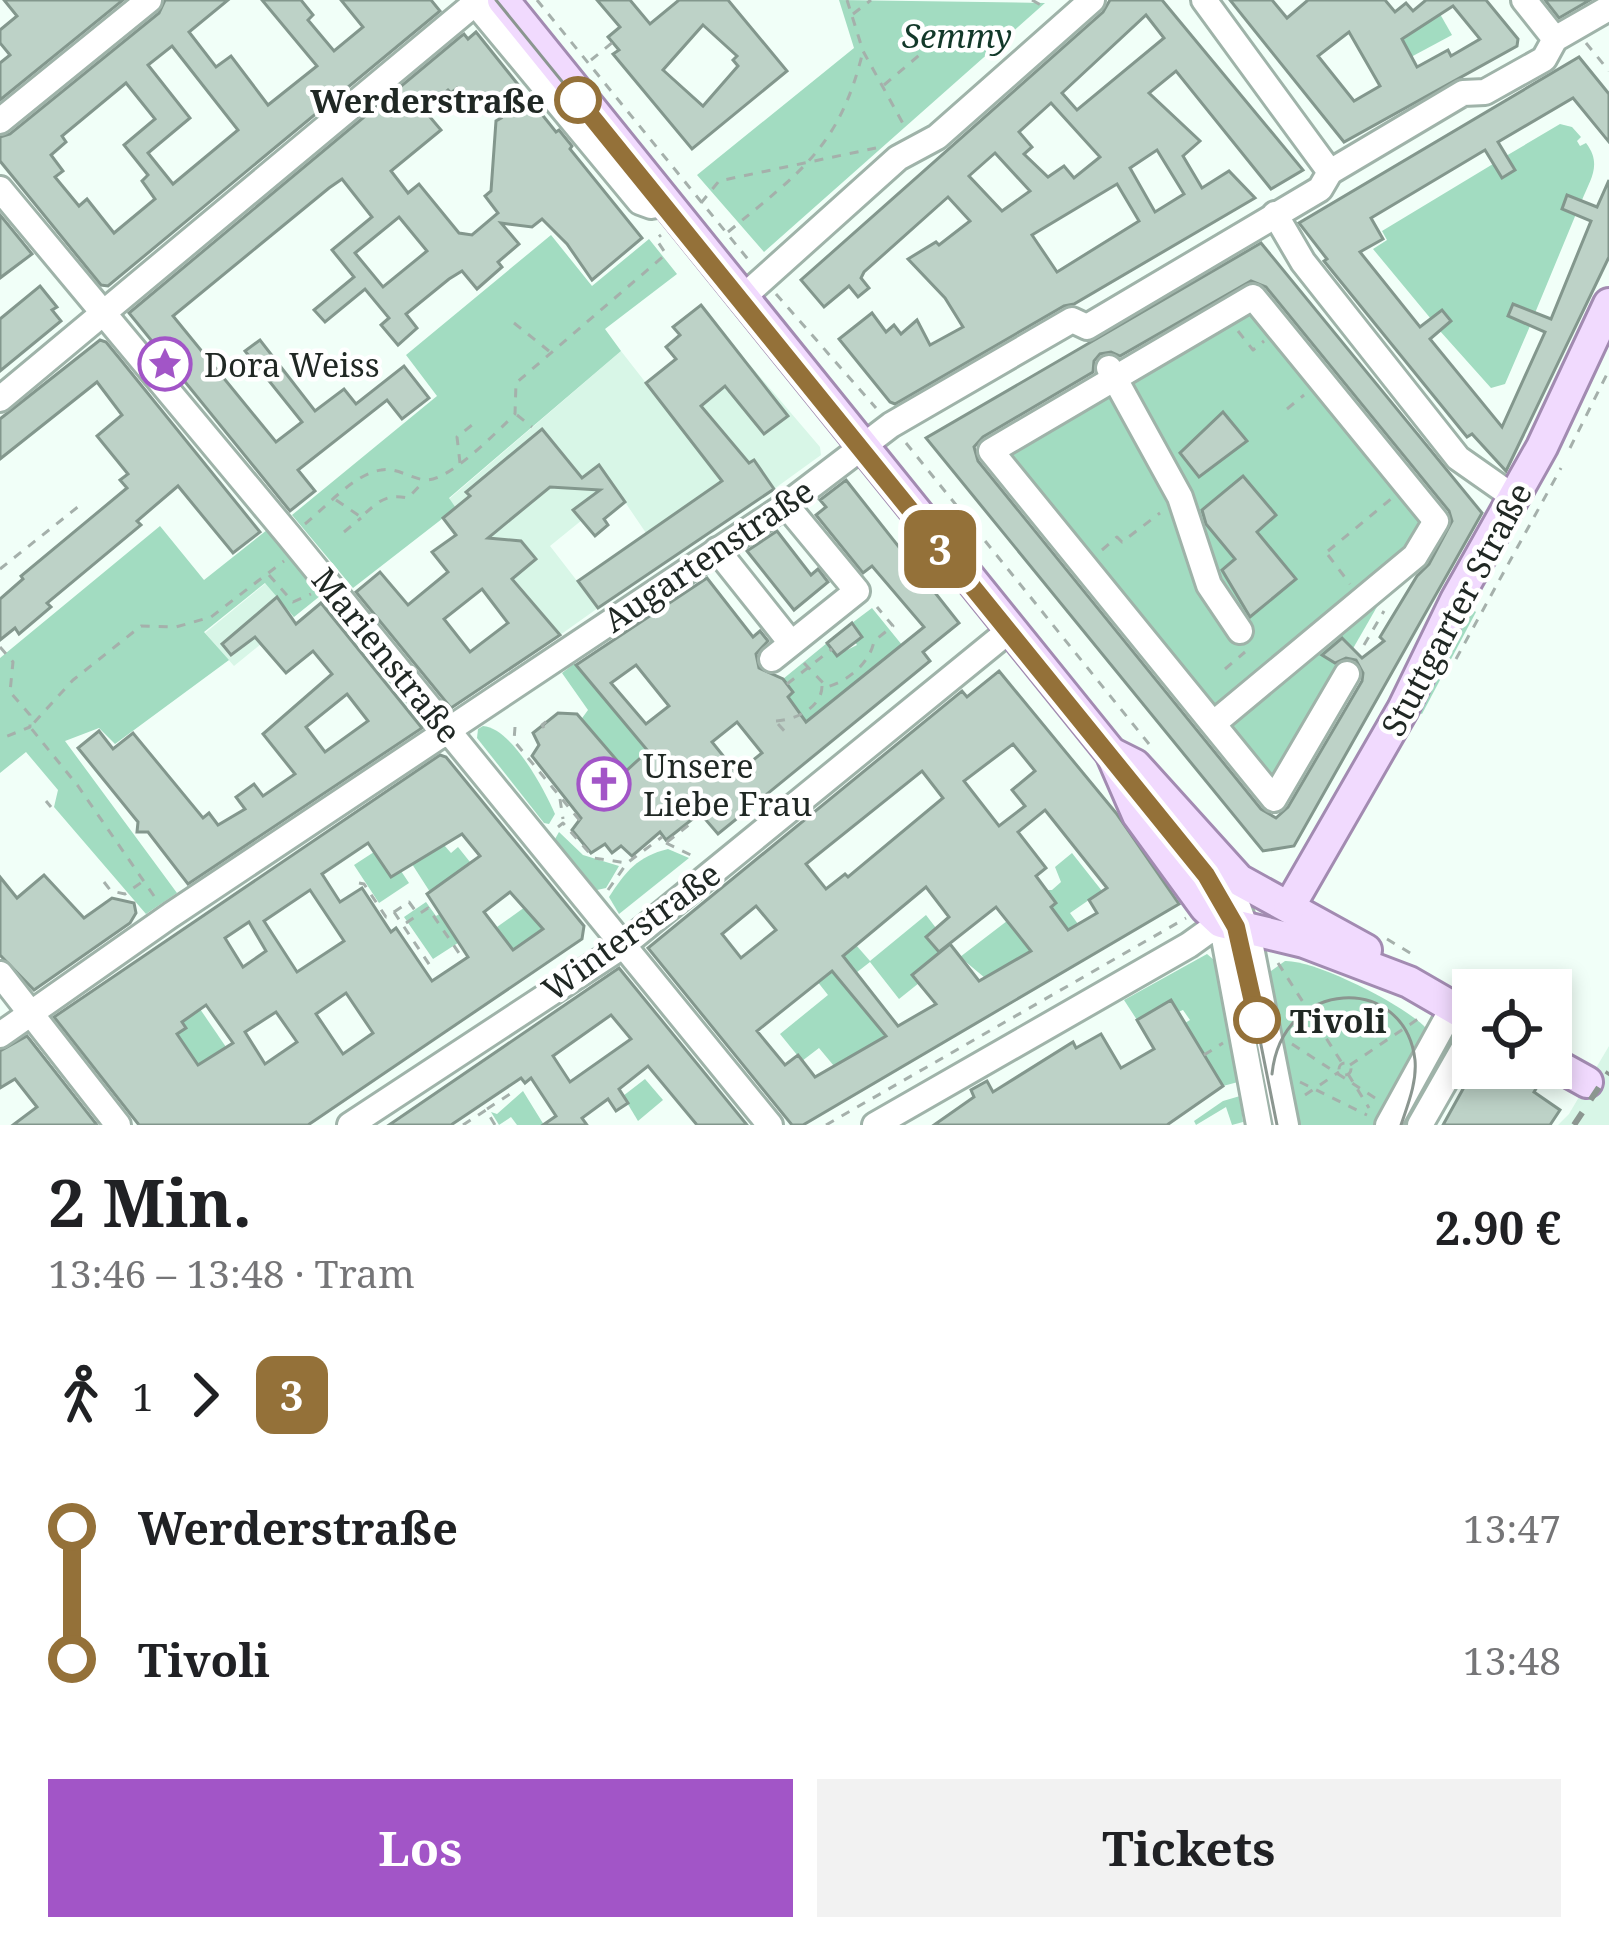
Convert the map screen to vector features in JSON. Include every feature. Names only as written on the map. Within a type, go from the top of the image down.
[{"type":"main road","points":[[486,1],[675,211],[753,290],[862,447],[1112,753],[1138,815],[1205,907],[1283,946],[1413,970]]},
{"type":"main road","name":"Stuttgarter Straße","points":[[1288,907],[1403,710],[1449,613],[1515,498],[1609,304]]},
{"type":"main road","points":[[1112,753],[1136,765],[1238,880],[1371,954],[1413,970],[1450,1014]]},
{"type":"main road","points":[[1225,921],[1288,907]]},
{"type":"main road","points":[[1283,946],[1288,907]]},
{"type":"main road","points":[[1572,1074],[1587,1082]]},
{"type":"street","points":[[0,122],[149,0]]},
{"type":"street","points":[[753,290],[915,143],[937,137],[1092,0]]},
{"type":"street","points":[[1204,0],[1330,172]]},
{"type":"street","points":[[1524,0],[1556,38]]},
{"type":"street","points":[[0,399],[486,1]]},
{"type":"street","name":"Augartenstraße","points":[[0,1035],[447,729],[786,505],[891,425],[1072,320],[1087,327],[1320,189],[1330,172],[1463,93],[1486,92],[1544,59],[1556,38],[1609,8]]},
{"type":"street","name":"Marienstraße","points":[[0,189],[770,1125]]},
{"type":"street","points":[[1275,214],[1304,262],[1458,458],[1515,498]]},
{"type":"street","points":[[1213,724],[1415,556],[1436,521],[1253,297],[1112,373],[991,451],[1274,800],[1347,674]]},
{"type":"street","points":[[1112,373],[1180,497],[1208,585],[1245,639]]},
{"type":"street","points":[[717,550],[789,655],[867,599],[786,505]]},
{"type":"street","name":"Winterstraße","points":[[350,1125],[621,947],[1011,629]]},
{"type":"street","points":[[1222,865],[1225,921],[1259,1125]]},
{"type":"street","points":[[1225,921],[1290,1114]]},
{"type":"street","points":[[875,1125],[1225,921]]},
{"type":"street","points":[[0,974],[118,1125]]},
{"type":"street","points":[[1392,1119],[1450,1014]]},
{"type":"street","points":[[1420,1125],[1452,1069]]},
{"type":"path","points":[[537,0],[726,233],[753,290],[891,425],[1156,752]]},
{"type":"path","points":[[705,196],[719,181],[915,143],[863,51],[847,0]]},
{"type":"path","points":[[852,16],[871,0]]},
{"type":"path","points":[[578,71],[618,38]]},
{"type":"path","points":[[726,233],[811,163],[829,141],[853,93],[863,51]]},
{"type":"path","points":[[1592,51],[1609,71]]},
{"type":"path","points":[[882,86],[922,52]]},
{"type":"path","points":[[724,173],[729,180]]},
{"type":"path","points":[[0,739],[30,727],[73,680],[142,626],[176,627],[211,617],[268,573],[335,499],[380,470],[425,480],[460,463],[515,414],[516,383],[666,254],[656,239],[675,211]]},
{"type":"path","points":[[1224,314],[1252,350],[1279,329]]},
{"type":"path","points":[[514,323],[550,352]]},
{"type":"path","points":[[515,414],[532,427]]},
{"type":"path","points":[[460,463],[457,437],[477,421]]},
{"type":"path","points":[[344,532],[383,498],[408,498],[425,480]]},
{"type":"path","points":[[1362,600],[1328,553],[1407,486]]},
{"type":"path","points":[[1083,564],[1117,537],[1122,542],[1180,497]]},
{"type":"path","points":[[335,499],[361,518]]},
{"type":"path","points":[[0,569],[84,502]]},
{"type":"path","points":[[268,573],[293,602],[327,582]]},
{"type":"path","points":[[821,684],[834,686],[862,665],[874,641],[892,626],[867,599]]},
{"type":"path","points":[[1225,668],[1245,639]]},
{"type":"path","points":[[0,647],[13,662],[10,692],[30,716],[30,727],[78,786],[169,917]]},
{"type":"path","points":[[787,684],[832,649]]},
{"type":"path","points":[[788,736],[776,721],[792,720],[823,691],[808,668],[789,655]]},
{"type":"path","points":[[537,712],[546,724]]},
{"type":"path","points":[[515,727],[514,741],[579,819],[538,843]]},
{"type":"path","points":[[560,797],[565,825],[594,858],[628,863]]},
{"type":"path","points":[[46,801],[51,807]]},
{"type":"path","points":[[666,843],[694,821]]},
{"type":"path","points":[[590,908],[628,863],[662,836],[666,843],[693,854],[710,874]]},
{"type":"path","points":[[125,895],[143,880]]},
{"type":"path","points":[[104,882],[111,891],[125,895]]},
{"type":"path","points":[[359,883],[386,917],[410,902],[418,914]]},
{"type":"path","points":[[118,886],[125,895]]},
{"type":"path","points":[[403,925],[428,908],[459,953]]},
{"type":"path","points":[[394,912],[433,970]]},
{"type":"path","points":[[826,1125],[1225,921]]},
{"type":"path","points":[[1380,935],[1413,970]]},
{"type":"path","points":[[1283,946],[1342,1063],[1338,1073],[1314,1088],[1290,1114]]},
{"type":"path","points":[[1342,1063],[1350,1065],[1450,1014]]},
{"type":"path","points":[[1281,1036],[1355,1085],[1392,1119]]},
{"type":"path","points":[[1204,1055],[1213,1049]]},
{"type":"path","points":[[1288,1076],[1377,1120],[1348,1074],[1350,1065]]},
{"type":"path","points":[[1338,1073],[1348,1074]]},
{"type":"path","points":[[463,1125],[516,1090]]},
{"type":"path","points":[[486,1110],[495,1125]]},
{"type":"shaded area","points":[[621,351],[678,424],[750,365],[820,447],[821,455],[774,489],[753,460],[646,533],[610,480],[574,509],[582,520],[550,546],[598,608],[560,635],[449,499]]},
{"type":"shaded area","points":[[266,583],[294,617],[234,666],[205,633]]},
{"type":"shaded area","points":[[1609,1046],[1609,1125],[1558,1125],[1569,1114]]},
{"type":"green space","name":"Semmy","points":[[839,0],[1045,3],[764,252],[697,175],[854,48]]},
{"type":"green space","points":[[1440,14],[1452,35],[1411,57],[1402,39]]},
{"type":"green space","points":[[1560,124],[1572,127],[1581,137],[1580,146],[1586,143],[1593,171],[1582,200],[1568,195],[1563,209],[1576,214],[1535,313],[1522,307],[1516,319],[1530,326],[1505,384],[1491,388],[1440,331],[1451,321],[1442,310],[1431,319],[1373,249],[1387,240],[1382,231],[1493,164],[1502,177],[1506,156]]},
{"type":"green space","points":[[551,235],[592,286],[649,239],[677,274],[605,329],[621,351],[449,498],[456,508],[353,588],[292,515],[437,396],[406,355]]},
{"type":"green space","points":[[1249,309],[1424,525],[1273,781],[1009,463],[1007,448]]},
{"type":"green space","points":[[160,526],[204,580],[267,530],[320,596],[294,617],[265,583],[204,632],[229,660],[115,744],[99,728],[65,741],[177,893],[146,914],[54,807],[58,790],[26,752],[0,773],[0,658]]},
{"type":"green space","points":[[1465,605],[1476,612],[1422,714],[1417,712]]},
{"type":"green space","points":[[872,608],[902,645],[783,741],[788,697],[793,692],[783,679],[827,643],[837,655],[857,645],[862,636],[852,623]]},
{"type":"green space","points":[[575,663],[656,760],[630,783],[580,721],[588,710],[562,673]]},
{"type":"green space","points":[[483,726],[505,737],[526,761],[555,814],[549,824],[477,738]]},
{"type":"green space","points":[[559,832],[583,855],[619,866],[606,888],[597,890],[555,839]]},
{"type":"green space","points":[[444,845],[451,853],[458,847],[470,862],[430,892],[412,864]]},
{"type":"green space","points":[[668,849],[689,858],[619,914],[609,897],[621,880],[640,861]]},
{"type":"green space","points":[[374,852],[391,876],[401,871],[409,883],[379,903],[354,865]]},
{"type":"green space","points":[[1072,853],[1102,891],[1070,913],[1078,924],[985,978],[960,957],[1007,921],[1019,935],[1055,902],[1046,890],[1061,882],[1055,867]]},
{"type":"green space","points":[[426,902],[436,916],[443,912],[461,941],[433,959],[404,917]]},
{"type":"green space","points":[[525,907],[543,929],[513,950],[497,927]]},
{"type":"green space","points":[[926,915],[936,928],[926,937],[939,952],[912,974],[919,983],[899,999],[870,962],[843,983],[886,1036],[834,1066],[819,1048],[802,1061],[780,1034],[828,995],[806,967],[837,961],[856,945],[870,961]]},
{"type":"green space","points":[[1207,954],[1214,960],[1238,1082],[1223,1086],[1185,1023],[1190,1020],[1183,1010],[1178,1012],[1171,1000],[1137,1020],[1124,1000]]},
{"type":"green space","points":[[1285,961],[1359,985],[1426,1028],[1374,1125],[1297,1125],[1271,981],[1271,971]]},
{"type":"green space","points":[[200,1009],[226,1047],[198,1065],[177,1034],[182,1022]]},
{"type":"green space","points":[[645,1079],[663,1100],[638,1121],[623,1096]]},
{"type":"green space","points":[[523,1091],[544,1125],[517,1125],[511,1117],[499,1125],[491,1112],[497,1114]]},
{"type":"green space","points":[[1240,1096],[1243,1122],[1232,1125],[1226,1107],[1196,1125],[1194,1121],[1223,1101]]},
{"type":"building","points":[[4,0],[123,0],[0,100],[0,63],[10,55],[0,43],[0,30],[17,16]]},
{"type":"building","points":[[165,0],[228,0],[189,32],[216,67],[231,56],[268,105],[317,66],[262,0],[301,0],[313,15],[308,20],[334,51],[363,27],[341,0],[431,0],[440,11],[108,286],[101,285],[0,161],[0,137],[10,134],[159,13]],"holes":[[[172,46],[238,130],[173,184],[148,153],[190,118],[148,65]],[[126,83],[155,119],[124,145],[148,175],[142,181],[155,199],[114,233],[87,199],[79,206],[55,177],[63,171],[51,155],[66,142],[62,136]]]},
{"type":"building","points":[[597,0],[630,0],[650,24],[679,0],[728,0],[787,71],[692,149],[613,54],[619,50],[608,37],[620,27]],"holes":[[[703,25],[737,56],[733,60],[738,66],[703,106],[663,70]]]},
{"type":"building","points":[[1110,0],[1162,0],[1303,170],[1271,189],[1176,71],[1149,93],[1200,141],[1183,156],[1202,188],[1229,171],[1255,198],[1074,304],[895,404],[890,402],[839,339],[872,313],[886,332],[894,325],[901,334],[917,320],[930,345],[963,327],[945,298],[908,259],[936,242],[939,245],[970,221],[948,197],[864,272],[861,278],[869,288],[858,297],[849,286],[824,307],[801,280],[1103,12]],"holes":[[[1146,15],[1164,38],[1077,110],[1062,93]],[[1051,103],[1100,157],[1074,178],[1064,166],[1048,177],[1024,154],[1032,147],[1019,132]],[[1157,150],[1184,194],[1155,212],[1130,168]],[[995,153],[1030,191],[1002,211],[969,176]],[[1117,184],[1139,221],[1057,272],[1032,235]]]},
{"type":"building","points":[[1230,0],[1272,0],[1287,18],[1308,0],[1385,0],[1395,12],[1406,3],[1413,11],[1426,0],[1486,0],[1518,39],[1517,46],[1344,142]],"holes":[[[1453,6],[1480,39],[1451,56],[1448,50],[1417,67],[1402,39]],[[1349,32],[1380,86],[1354,101],[1318,56]]]},
{"type":"building","points":[[1545,0],[1590,0],[1559,18]]},
{"type":"building","points":[[476,32],[642,238],[592,280],[542,219],[532,227],[501,223],[519,244],[498,262],[502,267],[477,289],[462,271],[449,279],[406,314],[417,328],[398,345],[381,325],[389,318],[365,289],[325,322],[314,310],[354,277],[332,250],[372,217],[342,179],[329,188],[173,316],[276,442],[302,422],[245,351],[260,340],[315,411],[344,389],[356,404],[404,366],[429,398],[402,419],[387,400],[298,470],[315,491],[290,511],[129,313],[460,37],[464,34],[468,39]],"holes":[[[457,88],[471,105],[483,96],[501,118],[496,121],[491,191],[485,196],[498,213],[472,235],[459,233],[419,184],[408,193],[391,171],[441,130],[424,110]],[[399,217],[427,251],[383,287],[355,253]]]},
{"type":"building","points":[[1579,57],[1609,94],[1609,142],[1573,98],[1498,142],[1515,170],[1502,178],[1485,150],[1371,218],[1383,239],[1360,252],[1420,327],[1442,310],[1451,321],[1430,339],[1502,427],[1545,332],[1508,316],[1513,304],[1551,319],[1591,221],[1562,209],[1567,195],[1597,207],[1609,180],[1609,257],[1506,471],[1472,434],[1467,437],[1324,261],[1327,259],[1299,223]]},
{"type":"building","points":[[0,215],[32,254],[0,278]]},
{"type":"building","points":[[1261,243],[1482,513],[1294,846],[1263,851],[926,438]],"holes":[[[1251,281],[1266,287],[1449,511],[1452,521],[1380,637],[1384,641],[1362,658],[1342,638],[1322,655],[1335,663],[1356,660],[1362,681],[1288,807],[1276,818],[1261,809],[978,461],[974,447],[983,437],[1093,372],[1100,354],[1120,356]]]},
{"type":"building","points":[[40,286],[57,307],[52,310],[61,321],[0,371],[0,319]]},
{"type":"building","points":[[701,305],[788,416],[764,434],[725,386],[701,406],[749,463],[754,460],[774,489],[598,608],[578,581],[722,481],[646,383],[676,359],[666,347],[680,335],[673,327]]},
{"type":"building","points":[[100,340],[260,532],[233,553],[178,486],[137,521],[141,525],[47,603],[51,607],[19,634],[15,628],[0,640],[0,599],[127,488],[120,480],[128,474],[97,436],[122,415],[97,382],[0,459],[0,419]]},
{"type":"building","points":[[1223,412],[1247,441],[1199,477],[1180,453]]},
{"type":"building","points":[[542,429],[582,478],[599,465],[625,502],[604,519],[608,525],[595,536],[573,510],[600,490],[550,487],[488,538],[521,541],[536,559],[512,579],[560,635],[451,708],[356,592],[380,572],[408,605],[448,572],[432,552],[456,535],[443,518],[470,496],[466,492]],"holes":[[[482,589],[508,623],[470,652],[444,619]]]},
{"type":"building","points":[[1243,476],[1276,515],[1257,532],[1296,579],[1250,617],[1222,570],[1235,559],[1206,524],[1202,510]]},
{"type":"building","points":[[846,480],[959,623],[923,652],[930,661],[718,834],[700,813],[666,840],[660,832],[632,856],[621,846],[612,853],[605,844],[591,853],[572,830],[581,818],[532,756],[539,745],[533,733],[558,713],[577,714],[626,771],[648,751],[576,665],[707,578],[753,637],[760,631],[768,641],[756,654],[759,668],[783,679],[793,692],[788,697],[806,722],[924,627],[872,566],[863,573],[816,515],[826,507],[820,500]],"holes":[[[636,665],[669,706],[646,724],[611,683]],[[737,722],[762,753],[737,773],[712,742]]]},
{"type":"building","points":[[777,531],[811,575],[818,569],[828,582],[794,610],[747,551]]},
{"type":"building","points":[[277,597],[296,624],[321,603],[422,728],[188,884],[148,832],[137,832],[138,822],[78,748],[99,731],[113,749],[133,733],[203,818],[209,813],[218,825],[245,809],[236,797],[254,784],[263,796],[295,774],[263,734],[332,674],[313,651],[286,673],[255,637],[231,655],[222,644]],"holes":[[[347,694],[368,721],[325,752],[306,727]]]},
{"type":"building","points":[[852,623],[862,637],[837,656],[827,643]]},
{"type":"building","points":[[999,671],[1116,813],[1179,904],[803,1125],[792,1125],[648,948],[962,691],[967,697]],"holes":[[[1013,744],[1035,771],[1012,790],[1025,806],[999,826],[964,781]],[[922,771],[943,798],[848,877],[845,874],[826,889],[806,864]],[[1045,810],[1107,888],[1089,900],[1097,913],[1068,930],[1036,876],[1046,868],[1018,832]],[[926,887],[949,917],[926,937],[939,952],[996,907],[1031,951],[979,981],[950,944],[912,975],[936,1004],[898,1026],[843,956]],[[756,906],[776,930],[741,958],[722,934]],[[832,971],[886,1036],[815,1077],[798,1055],[785,1065],[757,1031]]]},
{"type":"building","points":[[440,755],[584,926],[582,939],[308,1125],[139,1125],[54,1017]],"holes":[[[462,834],[480,856],[427,894],[468,957],[432,981],[362,888],[340,902],[322,874],[368,843],[391,877]],[[310,890],[344,941],[297,972],[264,921]],[[510,892],[543,929],[513,950],[484,912]],[[249,922],[266,951],[243,967],[225,938]],[[346,993],[373,1033],[343,1054],[316,1014]],[[206,1005],[233,1043],[198,1065],[177,1034],[186,1028],[182,1022]],[[276,1012],[297,1042],[265,1064],[245,1032]]]},
{"type":"building","points":[[44,875],[84,918],[112,898],[134,903],[136,913],[130,923],[34,990],[0,955],[0,877],[17,898]]},
{"type":"building","points":[[619,968],[747,1125],[697,1125],[648,1066],[619,1089],[628,1103],[616,1111],[608,1099],[582,1118],[587,1125],[543,1125],[556,1116],[531,1078],[525,1083],[521,1078],[451,1125],[389,1125]],"holes":[[[611,1015],[631,1039],[570,1082],[553,1056]]]},
{"type":"building","points":[[1171,1000],[1223,1086],[1167,1125],[934,1125],[974,1097],[971,1090],[987,1081],[993,1092],[1073,1042],[1076,1048],[1101,1034],[1121,1068],[1154,1049],[1137,1020]]},
{"type":"building","points":[[27,1036],[97,1125],[13,1125],[37,1107],[15,1079],[0,1088],[0,1051]]},
{"type":"building","points":[[1463,1089],[1536,1089],[1560,1110],[1550,1125],[1443,1125]]},
{"type":"tram line","points":[[496,0],[1206,875],[1240,940],[1277,1125]]},
{"type":"tram line","name":"3","points":[[578,100],[1206,875],[1236,927],[1257,1020]]},
{"type":"tram line","points":[[1272,1074],[1281,1042],[1297,1019],[1319,1004],[1344,998],[1368,1001],[1390,1012],[1406,1032],[1415,1060],[1401,1125]]},
{"type":"railway","points":[[1574,1125],[1609,1072]]},
{"type":"place","name":"Werderstraße","points":[[578,100]]},
{"type":"place","name":"Dora Weiss","points":[[165,364]]},
{"type":"place","name":"Unsere Liebe Frau","points":[[604,784]]},
{"type":"place","name":"Tivoli","points":[[1257,1020]]}]
